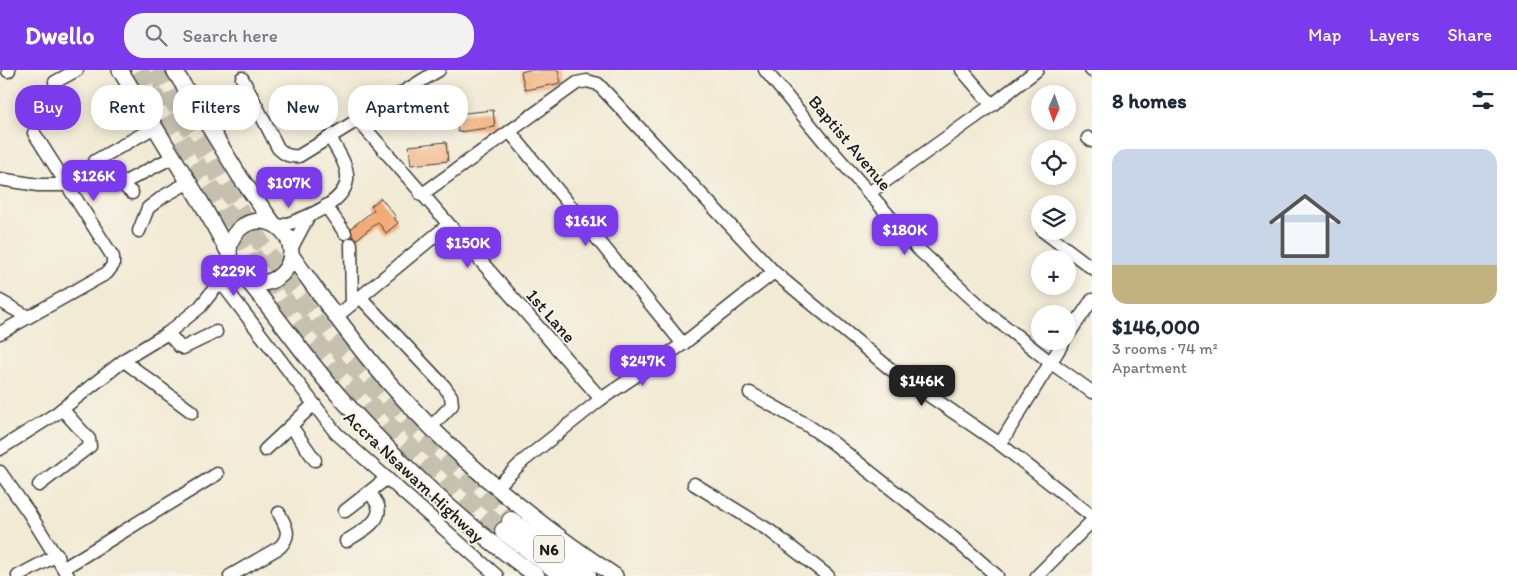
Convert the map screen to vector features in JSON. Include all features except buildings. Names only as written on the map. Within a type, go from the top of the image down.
[{"type":"highway","name":"N6","points":[[565,576],[508,526],[587,576]]},
{"type":"main road","points":[[120,70],[129,85]]},
{"type":"main road","points":[[174,70],[240,177],[276,225],[285,233],[291,252],[336,317],[373,365],[431,426],[497,487],[556,535],[615,576]]},
{"type":"main road","points":[[157,130],[189,182],[238,274],[246,279],[339,396],[450,508],[537,576]]},
{"type":"main road","points":[[230,258],[232,237],[238,229],[247,223],[257,221],[276,225]]},
{"type":"main road","points":[[246,279],[265,283],[276,279],[286,270],[291,252]]},
{"type":"street","points":[[55,82],[77,70]]},
{"type":"street","points":[[415,85],[440,70]]},
{"type":"street","name":"Baptist Avenue","points":[[765,70],[868,193],[918,249],[988,312],[1050,362],[1092,392]]},
{"type":"street","points":[[962,70],[992,105]]},
{"type":"street","points":[[868,193],[992,105],[1037,70]]},
{"type":"street","points":[[242,78],[278,148],[284,154],[299,156],[348,125]]},
{"type":"street","points":[[421,195],[577,83],[588,81],[598,84],[774,272],[889,368],[1000,444],[1092,516]]},
{"type":"street","points":[[95,161],[150,130]]},
{"type":"street","name":"1st Lane","points":[[366,130],[601,399]]},
{"type":"street","points":[[510,132],[683,344]]},
{"type":"street","points":[[0,332],[107,273],[112,265],[113,257],[34,133]]},
{"type":"street","points":[[276,225],[308,217],[343,193],[347,180],[345,166],[330,137]]},
{"type":"street","points":[[132,193],[125,187],[127,181],[173,157]]},
{"type":"street","points":[[0,179],[38,184],[66,185]]},
{"type":"street","points":[[139,231],[148,208],[164,196],[189,182]]},
{"type":"street","points":[[326,206],[348,239],[356,300],[444,386],[451,396],[452,405],[431,426]]},
{"type":"street","points":[[291,252],[308,217]]},
{"type":"street","points":[[336,317],[448,225]]},
{"type":"street","points":[[1055,240],[1092,268]]},
{"type":"street","points":[[0,450],[62,409],[124,361],[168,333],[200,307],[219,285],[230,258]]},
{"type":"street","points":[[497,487],[523,462],[601,399],[683,344],[774,272]]},
{"type":"street","points":[[219,285],[246,279]]},
{"type":"street","name":"Accra Nsawam Highway","points":[[219,285],[336,433],[497,576]]},
{"type":"street","points":[[1076,324],[1092,300]]},
{"type":"street","points":[[0,301],[28,317]]},
{"type":"street","points":[[168,333],[179,346],[184,348],[216,332]]},
{"type":"street","points":[[1000,444],[1058,350]]},
{"type":"street","points":[[124,361],[192,412]]},
{"type":"street","points":[[750,394],[807,425],[832,442],[951,536],[997,576]]},
{"type":"street","points":[[265,450],[314,404]]},
{"type":"street","points":[[39,485],[90,446],[89,439],[62,409]]},
{"type":"street","points":[[291,426],[315,460]]},
{"type":"street","points":[[0,472],[66,572],[217,474]]},
{"type":"street","points":[[345,511],[387,478]]},
{"type":"street","points":[[694,484],[770,531],[828,576]]},
{"type":"street","points":[[346,541],[375,520],[378,507],[370,492]]},
{"type":"street","points":[[230,576],[280,547],[287,540],[288,532],[279,513]]},
{"type":"street","points":[[1037,576],[1092,521]]},
{"type":"street","points":[[18,576],[56,555]]},
{"type":"tunnel","points":[[139,70],[253,255],[307,331],[403,440],[504,531]]},
{"type":"tunnel","points":[[154,70],[247,221],[286,280],[329,338],[403,420],[456,472],[511,521]]}]
